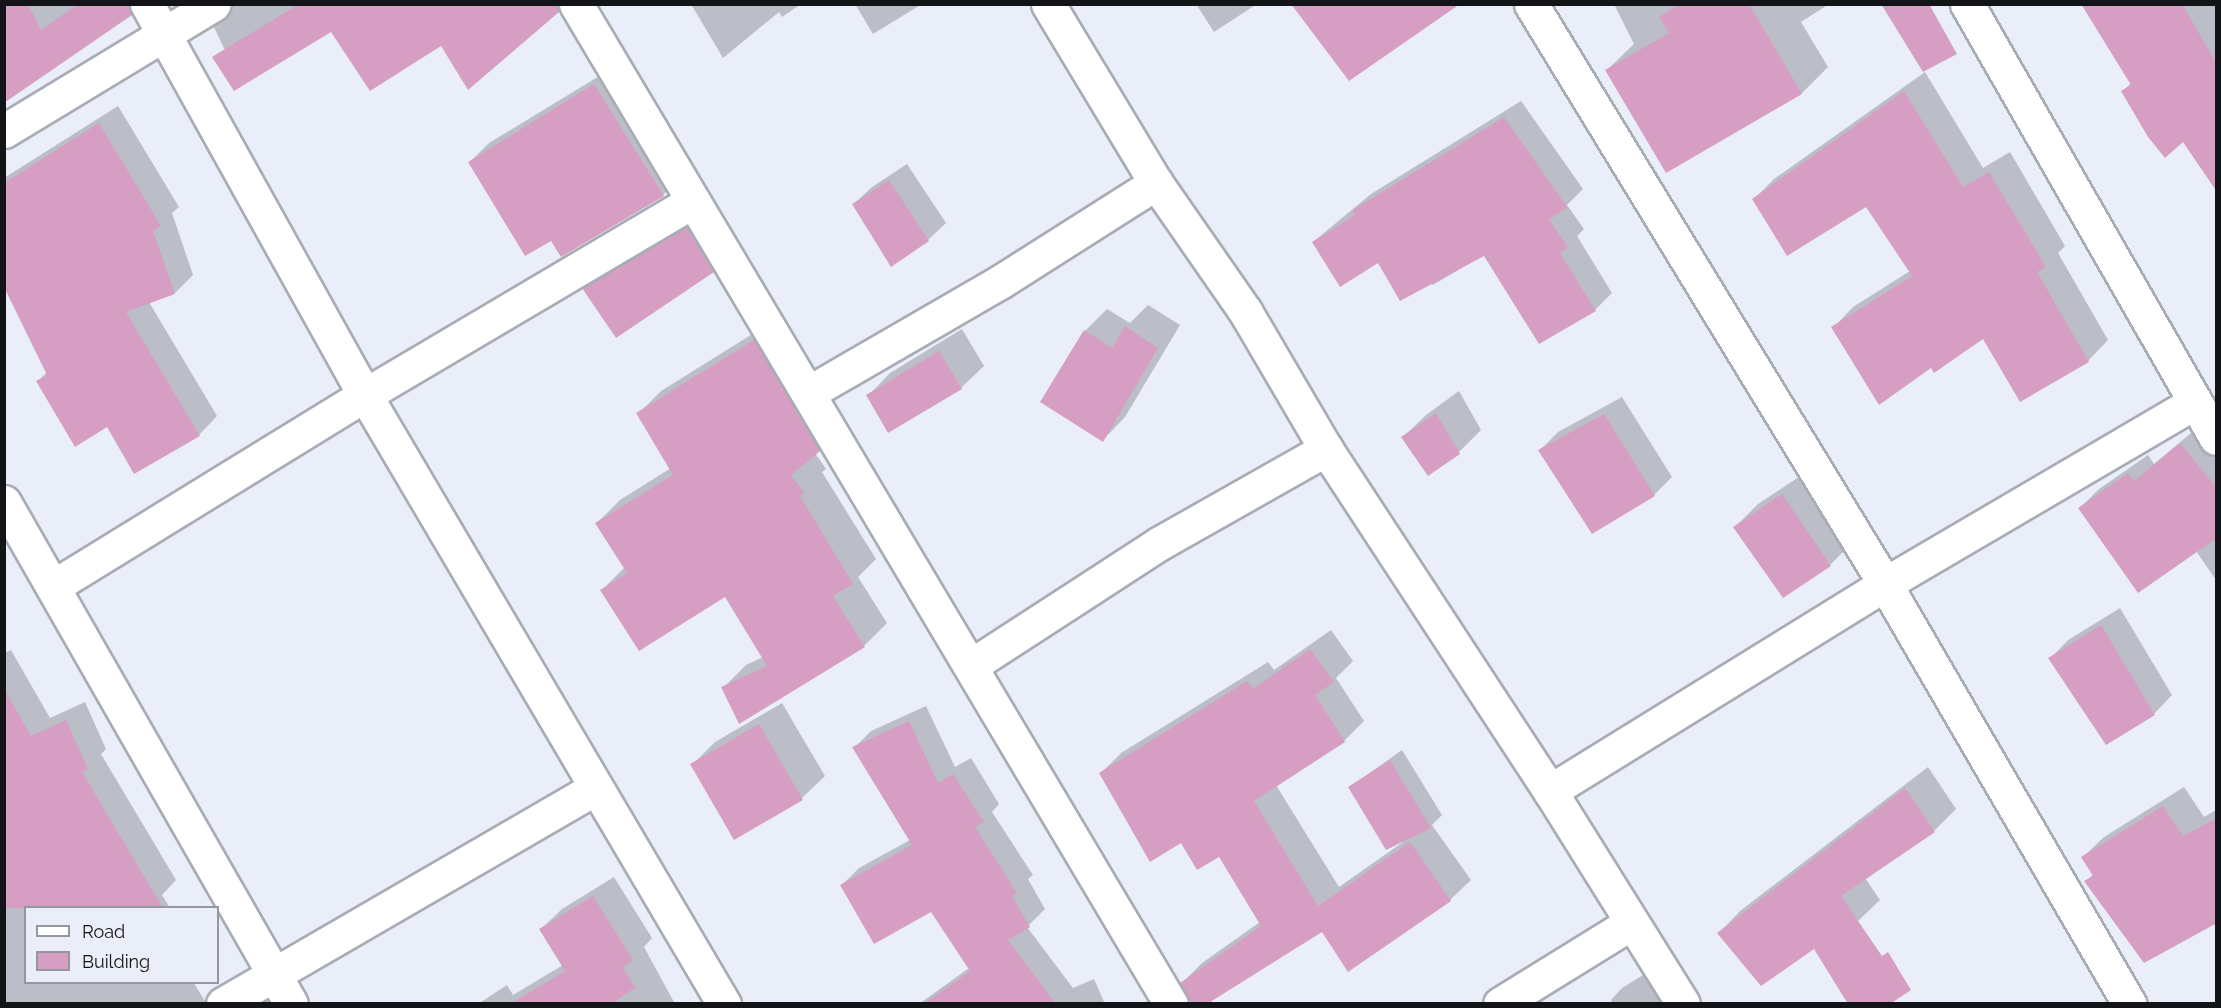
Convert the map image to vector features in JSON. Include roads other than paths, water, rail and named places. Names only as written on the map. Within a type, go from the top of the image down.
[{"type":"street","points":[[147,4],[365,395],[724,1004]]},
{"type":"street","points":[[4,131],[214,4]]},
{"type":"street","points":[[576,4],[691,202],[810,392],[1171,1004]]},
{"type":"street","points":[[1048,4],[1156,183],[1245,311],[1326,449],[1550,791],[1683,1004]]},
{"type":"street","points":[[1531,4],[1885,584],[2129,1004]]},
{"type":"street","points":[[1980,9],[2195,402],[2217,438]]},
{"type":"street","points":[[810,392],[1000,282],[1156,183]]},
{"type":"street","points":[[54,586],[365,395],[691,202]]},
{"type":"street","points":[[1550,791],[1885,584],[2195,402]]},
{"type":"street","points":[[972,665],[1160,543],[1326,449]]},
{"type":"street","points":[[4,502],[291,1004]]},
{"type":"street","points":[[223,1004],[596,788]]},
{"type":"street","points":[[1500,1004],[1631,923]]}]
